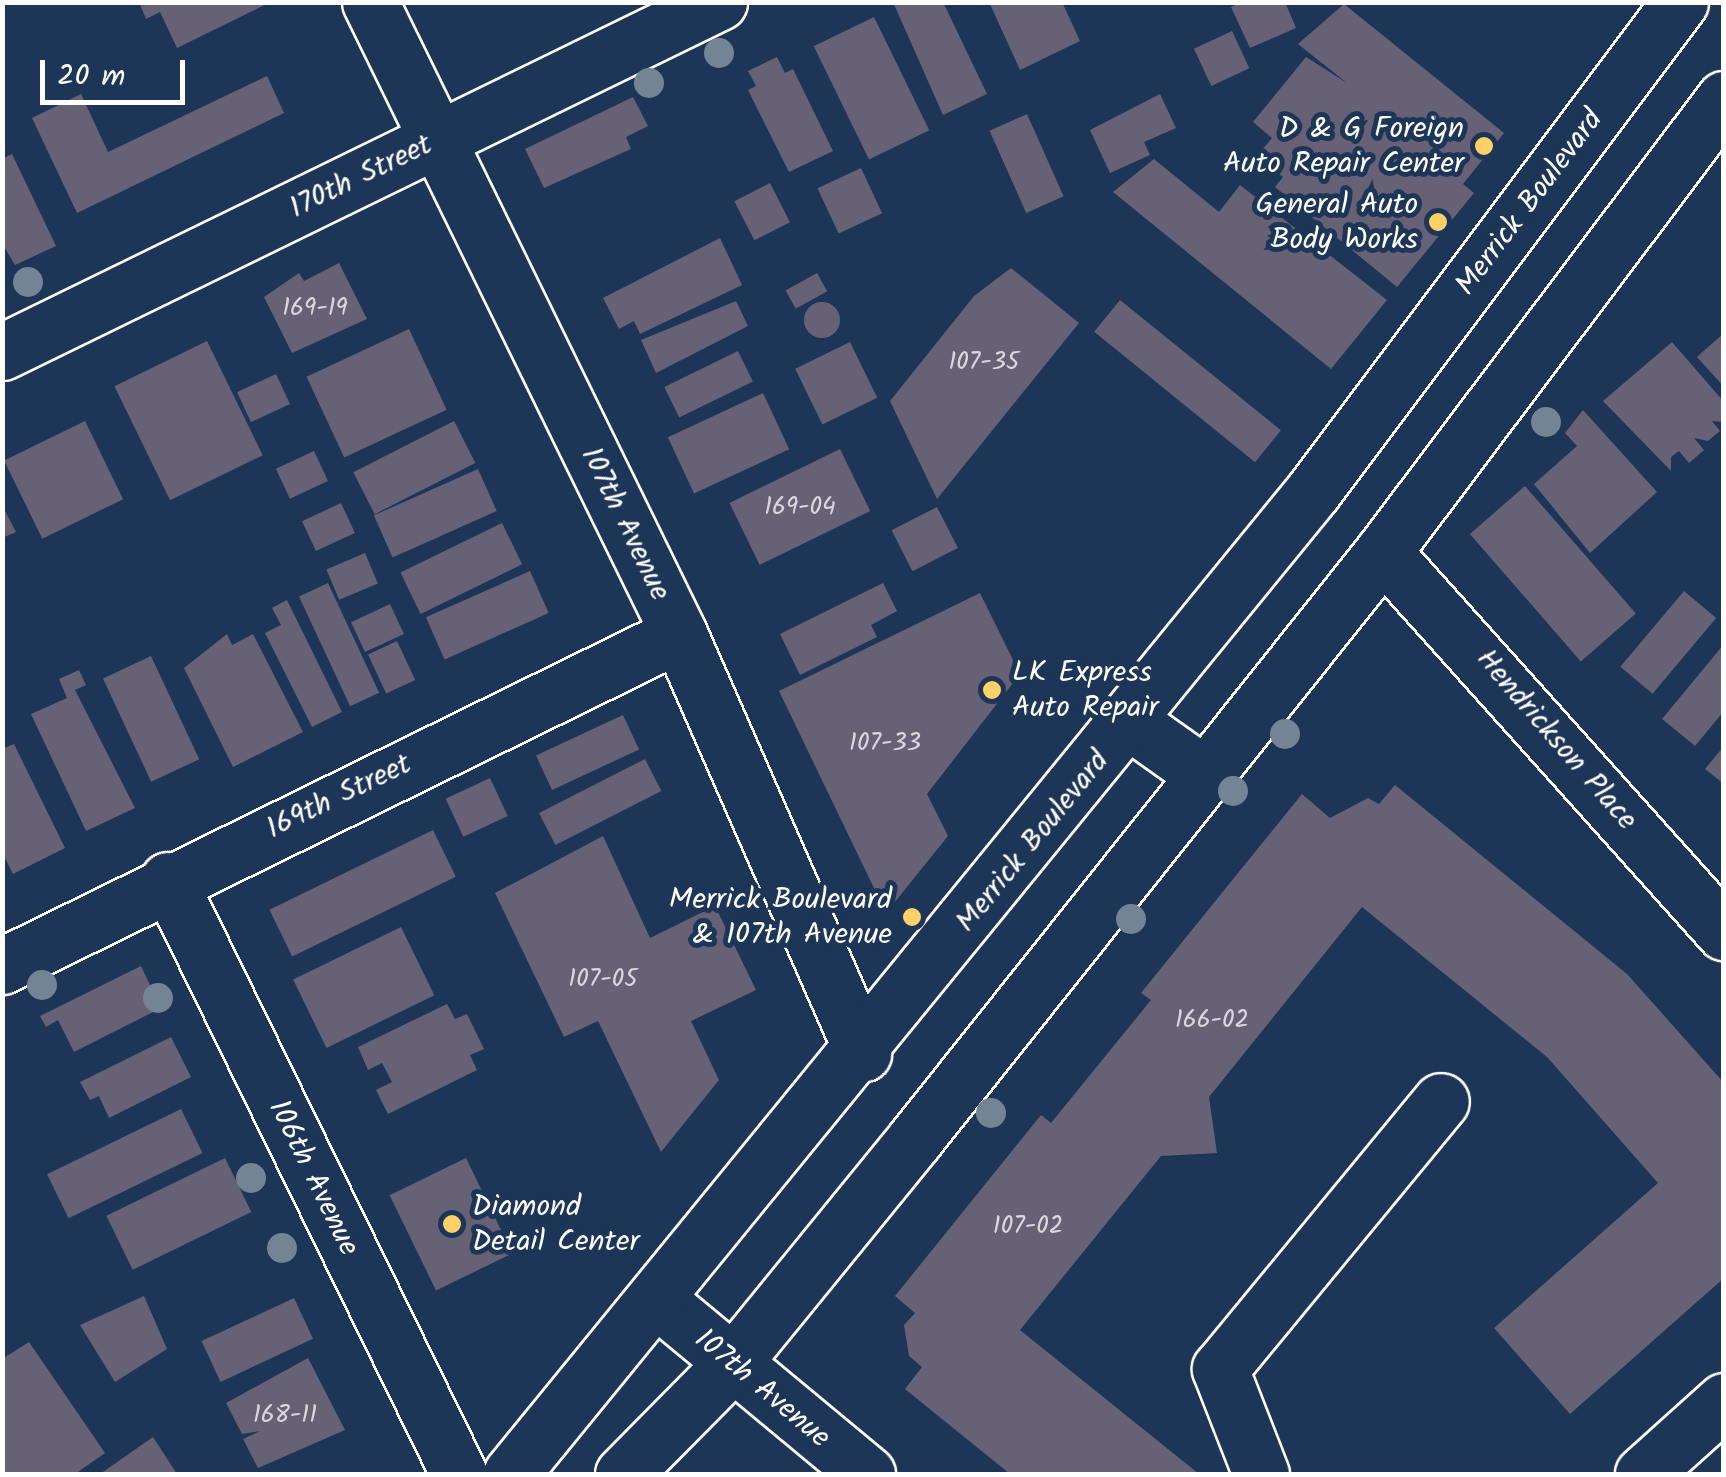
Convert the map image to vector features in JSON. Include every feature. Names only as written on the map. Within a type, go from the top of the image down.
[{"type":"street","name":"107th Avenue","points":[[370,2],[679,634],[863,1054]]},
{"type":"street","name":"170th Street","points":[[2,352],[718,2]]},
{"type":"street","name":"Merrick Boulevard","points":[[511,1474],[660,1302],[1130,721],[1680,2]]},
{"type":"street","points":[[623,1474],[730,1366],[1205,775],[1383,552],[1724,99]]},
{"type":"street","name":"Hendrickson Place","points":[[1383,552],[1724,932]]},
{"type":"street","name":"169th Street","points":[[2,966],[168,880],[679,634]]},
{"type":"street","points":[[1130,721],[1205,775]]},
{"type":"street","name":"106th Avenue","points":[[168,880],[459,1474]]},
{"type":"street","points":[[1260,1474],[1220,1368],[1441,1100]]},
{"type":"street","name":"107th Avenue","points":[[660,1302],[730,1366],[867,1474]]},
{"type":"street","points":[[1643,1474],[1724,1400]]},
{"type":"building","points":[[139,2],[271,2],[177,48],[160,12],[146,19]]},
{"type":"building","points":[[893,2],[943,2],[987,94],[943,115]]},
{"type":"building","points":[[989,2],[1062,2],[1080,41],[1020,70]]},
{"type":"building","points":[[1242,2],[1285,2],[1296,28],[1250,48],[1231,7]]},
{"type":"building","points":[[1344,4],[1504,133],[1463,184],[1474,193],[1397,287],[1275,187],[1283,177],[1257,156],[1272,138],[1253,122],[1306,57],[1347,83],[1298,44]]},
{"type":"building","points":[[874,17],[929,130],[869,160],[814,46]]},
{"type":"building","points":[[1232,31],[1249,68],[1211,86],[1194,49]]},
{"type":"building","points":[[777,57],[785,73],[793,69],[833,151],[789,172],[748,90],[756,86],[748,71]]},
{"type":"building","points":[[267,76],[284,113],[77,213],[32,118],[81,94],[108,152]]},
{"type":"building","points":[[1160,94],[1176,128],[1144,142],[1150,155],[1110,173],[1090,130]]},
{"type":"building","points":[[633,97],[648,126],[626,137],[631,149],[544,188],[525,149]]},
{"type":"building","points":[[1027,114],[1064,196],[1026,213],[990,131]]},
{"type":"building","points":[[12,154],[56,246],[15,265],[2,243],[2,159]]},
{"type":"building","points":[[1154,159],[1219,212],[1240,185],[1387,300],[1331,369],[1113,192]]},
{"type":"building","points":[[861,168],[882,213],[839,234],[817,188]]},
{"type":"building","points":[[770,183],[790,222],[754,240],[734,201]]},
{"type":"building","points":[[720,238],[742,285],[640,334],[634,321],[619,329],[603,298]]},
{"type":"building","points":[[339,263],[367,319],[292,353],[264,297],[299,273],[304,281]]},
{"type":"building","points":[[1011,268],[1079,323],[937,499],[890,401],[974,296]]},
{"type":"building","points":[[817,273],[827,291],[796,309],[786,290]]},
{"type":"building","points":[[1120,300],[1281,430],[1255,462],[1094,332]]},
{"type":"building","points":[[736,301],[748,326],[656,373],[641,340]]},
{"type":"building","points":[[822,302],[835,307],[840,320],[835,333],[822,338],[809,333],[804,320],[809,307]]},
{"type":"building","points":[[409,329],[447,410],[344,457],[307,377]]},
{"type":"building","points":[[1724,333],[1724,387],[1697,357]]},
{"type":"building","points":[[207,341],[263,455],[170,500],[114,386]]},
{"type":"building","points":[[850,342],[877,398],[822,424],[795,369]]},
{"type":"building","points":[[1672,342],[1724,402],[1724,422],[1712,421],[1720,431],[1708,441],[1694,438],[1704,450],[1689,463],[1679,451],[1671,457],[1671,471],[1603,401]]},
{"type":"building","points":[[738,351],[753,382],[679,418],[664,387]]},
{"type":"building","points":[[276,374],[290,404],[251,422],[237,392]]},
{"type":"building","points":[[763,393],[789,449],[694,494],[668,437]]},
{"type":"building","points":[[1583,410],[1657,492],[1590,553],[1534,484],[1577,446],[1565,433]]},
{"type":"building","points":[[85,421],[123,499],[42,539],[4,460]]},
{"type":"building","points":[[454,421],[475,463],[375,514],[353,472]]},
{"type":"building","points":[[840,449],[870,511],[760,565],[729,503]]},
{"type":"building","points":[[314,451],[328,481],[290,499],[276,469]]},
{"type":"building","points":[[478,469],[497,511],[393,557],[374,515]]},
{"type":"building","points":[[1525,486],[1636,614],[1581,661],[1470,534]]},
{"type":"building","points":[[341,503],[355,533],[316,551],[302,521]]},
{"type":"building","points":[[2,505],[16,532],[2,538]]},
{"type":"building","points":[[937,507],[958,548],[912,571],[892,530]]},
{"type":"building","points":[[502,523],[522,564],[421,614],[400,573]]},
{"type":"building","points":[[365,553],[378,583],[339,600],[326,569]]},
{"type":"building","points":[[530,571],[549,613],[445,659],[426,617]]},
{"type":"building","points":[[328,583],[379,693],[350,706],[299,597]]},
{"type":"building","points":[[883,583],[897,611],[871,625],[877,637],[800,675],[780,634]]},
{"type":"building","points":[[1684,591],[1716,618],[1653,694],[1620,667]]},
{"type":"building","points":[[980,593],[1020,674],[927,794],[948,836],[886,913],[779,691]]},
{"type":"building","points":[[287,600],[342,712],[312,727],[265,633],[281,625],[272,608]]},
{"type":"building","points":[[390,604],[404,634],[365,652],[351,622]]},
{"type":"building","points":[[227,634],[232,645],[253,634],[303,732],[233,767],[184,668]]},
{"type":"building","points":[[397,641],[415,680],[386,693],[368,655]]},
{"type":"building","points":[[1724,644],[1724,711],[1695,746],[1662,719]]},
{"type":"building","points":[[151,656],[199,759],[151,782],[103,678]]},
{"type":"building","points":[[79,670],[86,685],[75,690],[135,808],[86,831],[31,714],[67,698],[59,679]]},
{"type":"building","points":[[623,715],[639,749],[552,790],[536,756]]},
{"type":"building","points":[[14,744],[65,848],[13,874],[2,852],[2,749]]},
{"type":"building","points":[[1724,746],[1724,784],[1705,769]]},
{"type":"building","points":[[645,759],[661,791],[555,845],[539,813]]},
{"type":"building","points":[[490,778],[508,816],[463,837],[446,799]]},
{"type":"building","points":[[1395,785],[1627,974],[1724,1083],[1724,1278],[1570,1414],[1494,1328],[1658,1183],[1547,1057],[1362,907],[1209,1097],[1217,1153],[1161,1156],[1020,1330],[1199,1474],[1010,1474],[905,1389],[922,1367],[909,1356],[904,1325],[915,1313],[895,1296],[1041,1115],[1051,1123],[1151,1000],[1141,993],[1302,794],[1330,818],[1368,798],[1379,804]]},
{"type":"building","points":[[433,830],[456,877],[292,957],[269,910]]},
{"type":"building","points":[[603,836],[650,938],[715,906],[756,990],[691,1021],[719,1080],[661,1152],[598,1021],[564,1037],[495,893]]},
{"type":"building","points":[[401,927],[434,995],[326,1048],[293,980]]},
{"type":"building","points":[[141,966],[161,1008],[74,1052],[58,1020],[46,1027],[40,1016]]},
{"type":"building","points":[[447,1004],[455,1019],[467,1014],[484,1049],[470,1055],[477,1070],[388,1114],[376,1090],[392,1082],[382,1063],[368,1070],[358,1047]]},
{"type":"building","points":[[171,1037],[191,1077],[109,1118],[99,1096],[90,1100],[80,1082]]},
{"type":"building","points":[[181,1109],[202,1153],[69,1218],[47,1174]]},
{"type":"building","points":[[225,1158],[251,1212],[133,1270],[106,1216]]},
{"type":"building","name":"Diamond Detail Center","points":[[466,1158],[512,1253],[436,1291],[390,1195]]},
{"type":"building","points":[[144,1296],[167,1349],[115,1382],[80,1325]]},
{"type":"building","points":[[294,1298],[313,1339],[221,1382],[202,1341]]},
{"type":"building","points":[[29,1342],[105,1453],[75,1474],[2,1474],[2,1359]]},
{"type":"building","points":[[308,1358],[345,1430],[258,1468],[243,1439],[260,1431],[242,1434],[226,1403]]},
{"type":"building","points":[[153,1437],[177,1474],[100,1474]]},
{"type":"place","name":"D & G Foreign Auto Repair Center","points":[[1484,146]]},
{"type":"place","name":"General Auto Body Works","points":[[1438,222]]},
{"type":"place","name":"LK Express Auto Repair","points":[[992,690]]},
{"type":"place","name":"Merrick Boulevard & 107th Avenue","points":[[912,917]]},
{"type":"place","name":"Diamond Detail Center","points":[[452,1224]]}]
